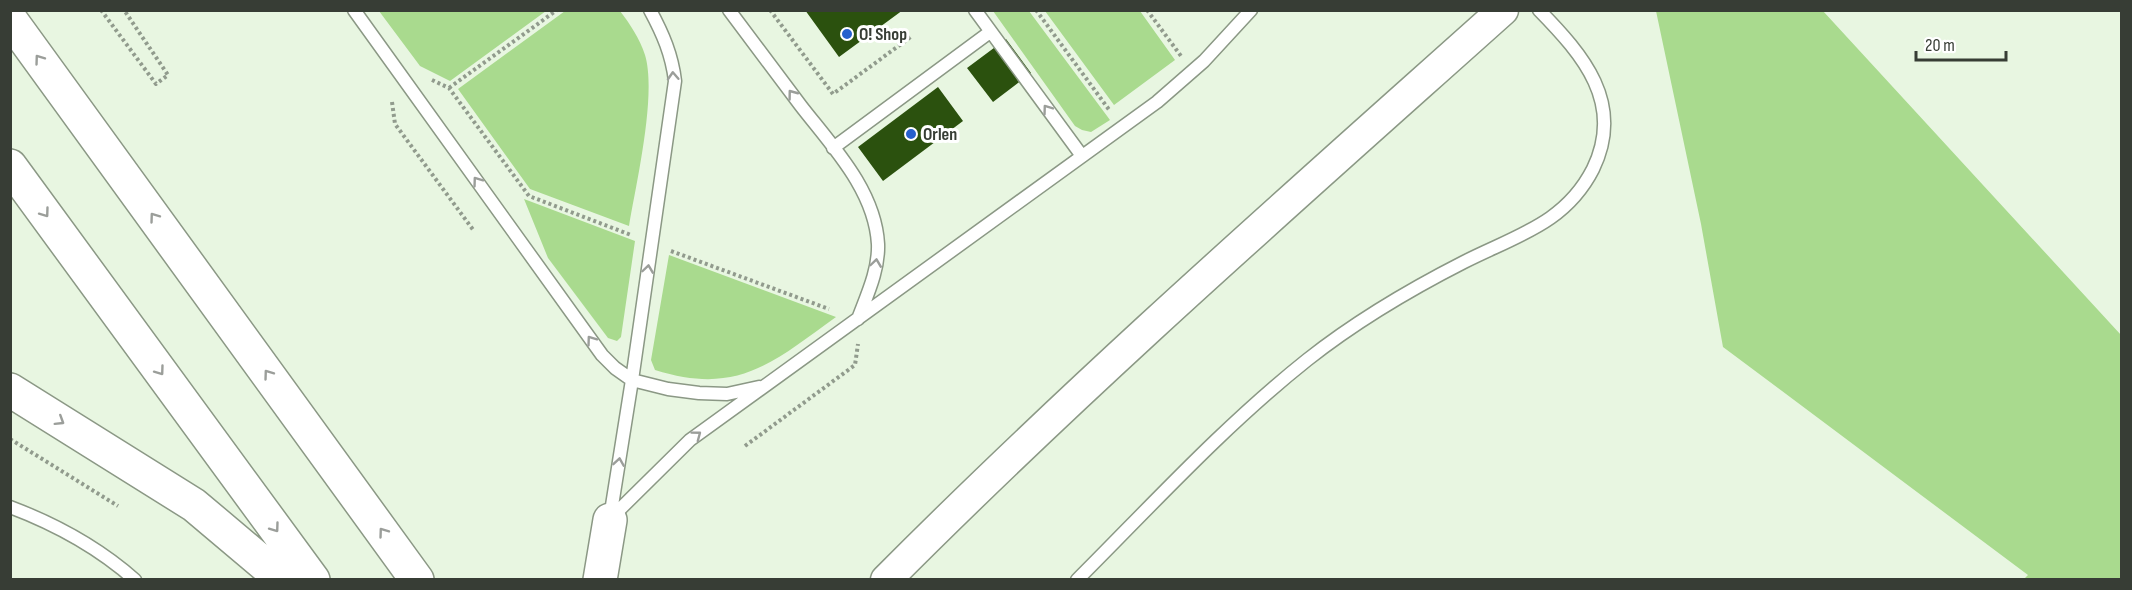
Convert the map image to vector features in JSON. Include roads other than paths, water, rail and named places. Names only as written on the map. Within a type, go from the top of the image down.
[{"type":"highway","points":[[10,19],[417,579]]},
{"type":"highway","points":[[10,166],[313,579]]},
{"type":"highway","points":[[10,390],[194,505],[283,579]]},
{"type":"highway","points":[[600,579],[610,519]]},
{"type":"street","points":[[886,579],[952,513],[1189,291],[1503,10]]},
{"type":"lane","points":[[354,10],[602,355],[615,369],[632,380],[699,393],[727,394],[764,386]]},
{"type":"lane","points":[[610,519],[675,81],[672,59],[662,32],[650,10]]},
{"type":"lane","points":[[729,10],[859,184],[875,219],[878,246],[874,273],[858,319]]},
{"type":"lane","points":[[975,10],[1082,156]]},
{"type":"lane","points":[[610,519],[690,440],[1157,102],[1204,61],[1251,10]]},
{"type":"lane","points":[[1077,579],[1248,409],[1307,360],[1394,299],[1463,262],[1546,222],[1580,191],[1601,149],[1603,104],[1593,75],[1568,39],[1539,10]]},
{"type":"lane","points":[[833,148],[990,32]]},
{"type":"lane","points":[[10,507],[64,530],[121,567],[135,579]]},
{"type":"place","name":"O! Shop","points":[[847,34]]},
{"type":"place","name":"Orlen","points":[[911,134]]}]
